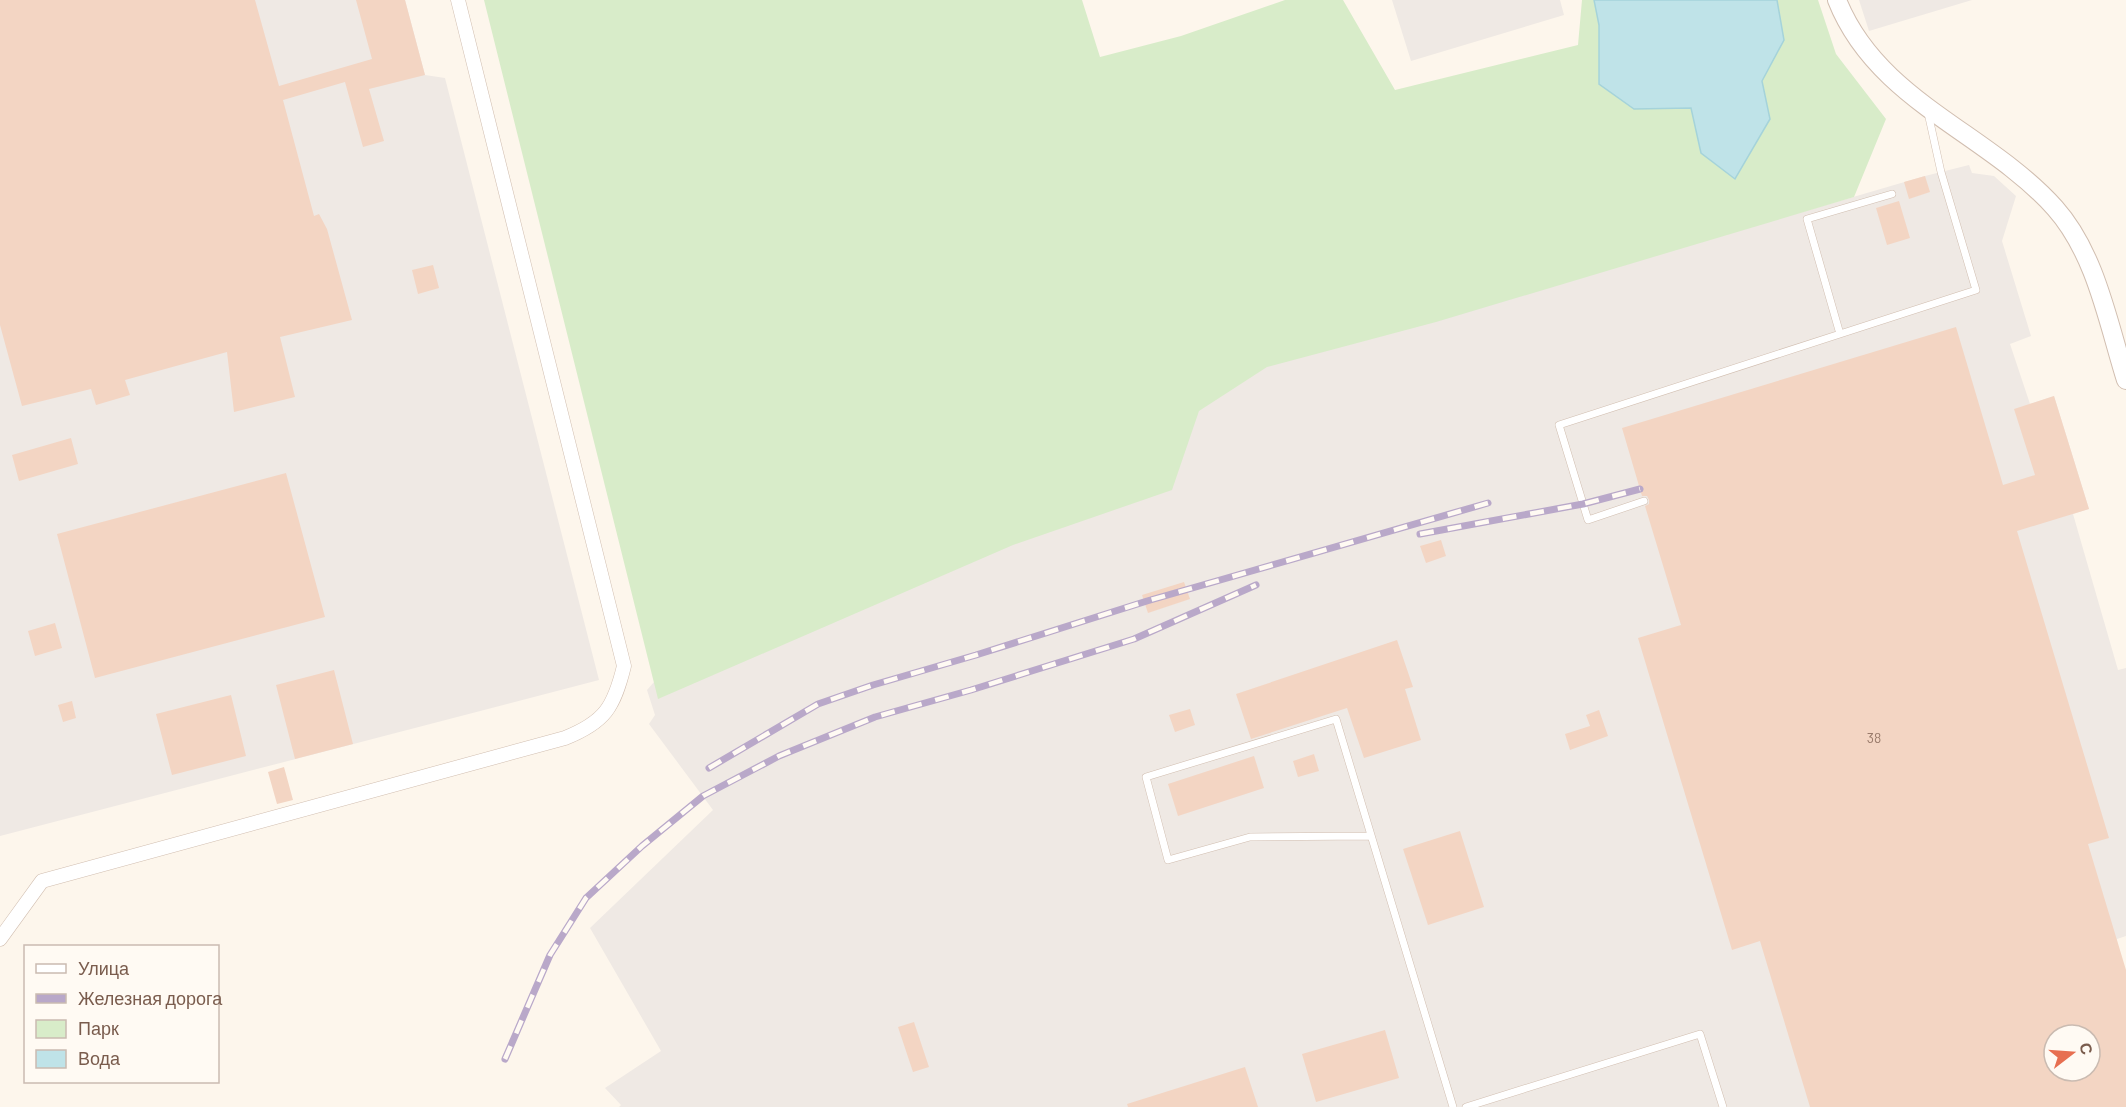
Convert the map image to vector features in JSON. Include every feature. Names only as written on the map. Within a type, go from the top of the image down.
[{"type":"street","points":[[0,939],[42,881],[565,738],[586,729],[605,712],[617,693],[624,666],[458,0]]},
{"type":"street","points":[[1837,0],[1846,23],[1870,56],[1896,84],[2029,181],[2057,210],[2076,240],[2094,278],[2126,380]]},
{"type":"lane","points":[[1644,501],[1588,520],[1559,425],[1976,290],[1941,172],[1926,107]]},
{"type":"lane","points":[[1840,334],[1807,219],[1892,194]]},
{"type":"lane","points":[[1371,836],[1250,837],[1168,860],[1146,777],[1336,719],[1453,1107]]},
{"type":"lane","points":[[1466,1107],[1701,1034],[1723,1107]]},
{"type":"shaded area","points":[[0,0],[405,0],[425,75],[445,78],[599,680],[0,836]]},
{"type":"shaded area","points":[[1392,0],[1560,0],[1564,15],[1411,61]]},
{"type":"shaded area","points":[[1859,0],[1972,0],[1869,31]]},
{"type":"shaded area","points":[[1969,165],[1972,173],[1994,176],[2016,196],[2002,241],[2031,336],[2010,344],[2030,404],[2054,396],[2089,509],[2073,514],[2118,670],[2126,668],[2126,936],[2117,939],[2126,1107],[619,1107],[621,1105],[605,1088],[661,1051],[590,928],[713,810],[649,724],[655,715],[647,690],[662,673],[1157,391],[1531,291]]},
{"type":"green space","points":[[484,0],[1082,0],[1100,57],[1181,36],[1285,0],[1343,0],[1395,90],[1578,45],[1582,0],[1818,0],[1836,54],[1886,119],[1854,197],[1436,322],[1267,367],[1199,411],[1172,490],[1013,545],[658,699]]},
{"type":"water","points":[[1594,0],[1777,0],[1784,40],[1762,81],[1770,119],[1735,179],[1701,153],[1691,108],[1634,109],[1599,84],[1599,25]]},
{"type":"building","points":[[0,0],[255,0],[279,86],[372,59],[356,0],[405,0],[425,75],[369,89],[384,141],[363,147],[345,82],[283,100],[314,216],[319,214],[327,229],[352,320],[280,337],[295,397],[234,412],[227,352],[125,380],[130,395],[96,405],[91,389],[22,406],[0,325]]},
{"type":"building","points":[[1925,176],[1930,192],[1909,199],[1904,182]]},
{"type":"building","points":[[1899,201],[1910,238],[1887,245],[1876,208]]},
{"type":"building","points":[[433,265],[439,288],[418,294],[412,270]]},
{"type":"building","points":[[1956,327],[2003,485],[2035,475],[2014,409],[2054,396],[2089,509],[2017,531],[2109,838],[2088,844],[2126,970],[2126,1107],[1810,1107],[1760,941],[1732,950],[1638,638],[1681,625],[1645,506],[1649,504],[1649,500],[1647,496],[1642,496],[1622,428]]},
{"type":"building","points":[[71,438],[78,464],[19,481],[12,455]]},
{"type":"building","points":[[286,473],[325,617],[95,678],[57,534]]},
{"type":"building","points":[[1441,540],[1446,556],[1426,563],[1420,546]]},
{"type":"building","points":[[1184,582],[1190,599],[1148,613],[1142,595]]},
{"type":"building","points":[[55,623],[62,648],[35,656],[28,631]]},
{"type":"building","points":[[1397,640],[1413,687],[1405,689],[1421,740],[1364,758],[1347,708],[1251,739],[1236,694]]},
{"type":"building","points":[[334,670],[353,744],[295,759],[276,685]]},
{"type":"building","points":[[231,695],[246,756],[172,775],[156,714]]},
{"type":"building","points":[[72,701],[76,718],[63,722],[58,705]]},
{"type":"building","points":[[1190,709],[1195,725],[1175,732],[1169,715]]},
{"type":"building","points":[[1599,710],[1608,736],[1570,750],[1565,734],[1590,726],[1586,715]]},
{"type":"building","points":[[1314,754],[1319,771],[1298,777],[1293,761]]},
{"type":"building","points":[[1254,756],[1264,788],[1178,816],[1168,784]]},
{"type":"building","points":[[284,767],[293,800],[277,804],[268,772]]},
{"type":"building","points":[[1460,831],[1484,907],[1428,925],[1403,849]]},
{"type":"building","points":[[914,1022],[929,1067],[913,1072],[898,1027]]},
{"type":"building","points":[[1385,1030],[1399,1078],[1316,1102],[1302,1054]]},
{"type":"building","points":[[1245,1067],[1258,1107],[1128,1107],[1127,1104]]},
{"type":"railway","points":[[1420,534],[1583,504],[1640,489]]},
{"type":"railway","points":[[709,768],[818,704],[873,685],[1147,601],[1488,503]]},
{"type":"railway","points":[[505,1059],[550,955],[586,898],[642,846],[703,796],[779,756],[875,717],[971,690],[1134,639],[1256,585]]}]
